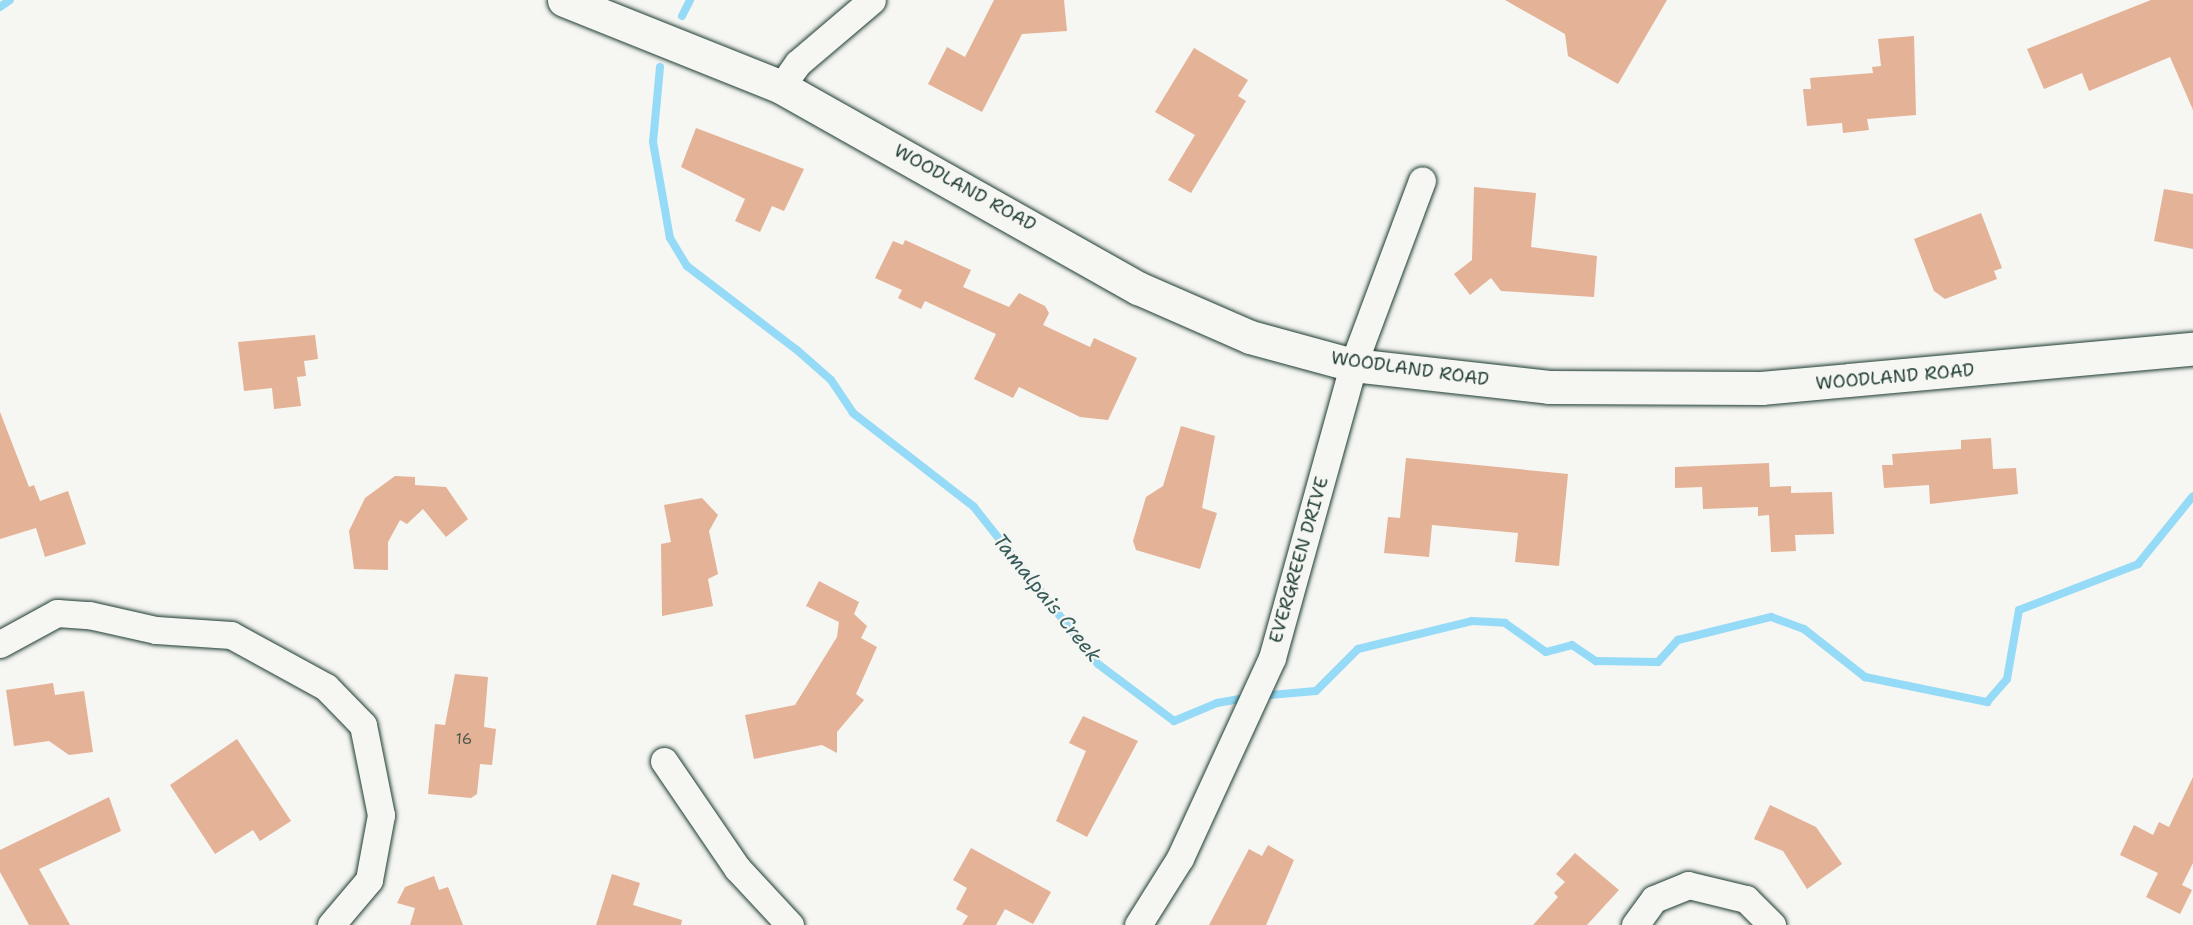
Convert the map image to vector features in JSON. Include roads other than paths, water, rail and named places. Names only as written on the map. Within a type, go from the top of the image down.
[{"type":"street","name":"WOODLAND ROAD","points":[[564,0],[782,87],[1138,288],[1250,337],[1353,365],[1549,387],[1761,388],[2193,349]]},
{"type":"street","points":[[782,87],[798,63],[872,0]]},
{"type":"street","name":"EVERGREEN DRIVE","points":[[1138,925],[1180,858],[1262,679],[1353,365],[1422,180]]},
{"type":"street","points":[[0,644],[57,613],[89,615],[156,630],[231,635],[326,687],[363,725],[381,815],[369,880],[331,925]]},
{"type":"street","points":[[664,761],[737,868],[790,925]]},
{"type":"street","points":[[1635,925],[1653,899],[1688,885],[1746,899],[1772,925]]},
{"type":"waterway","points":[[0,7],[10,0]]},
{"type":"waterway","name":"Tamalpais Creek","points":[[682,16],[690,0]]},
{"type":"waterway","name":"Tamalpais Creek","points":[[660,67],[653,142],[670,238],[687,266],[797,350],[831,380],[853,413],[974,507],[1098,664],[1174,721],[1217,703],[1246,698]]},
{"type":"waterway","name":"Tamalpais Creek","points":[[1259,696],[1316,691],[1358,649],[1472,621],[1505,623],[1546,652],[1572,645],[1596,661],[1658,662],[1678,640],[1771,617],[1804,629],[1865,677],[1987,702],[2007,679],[2019,610],[2138,564],[2193,496]]}]
